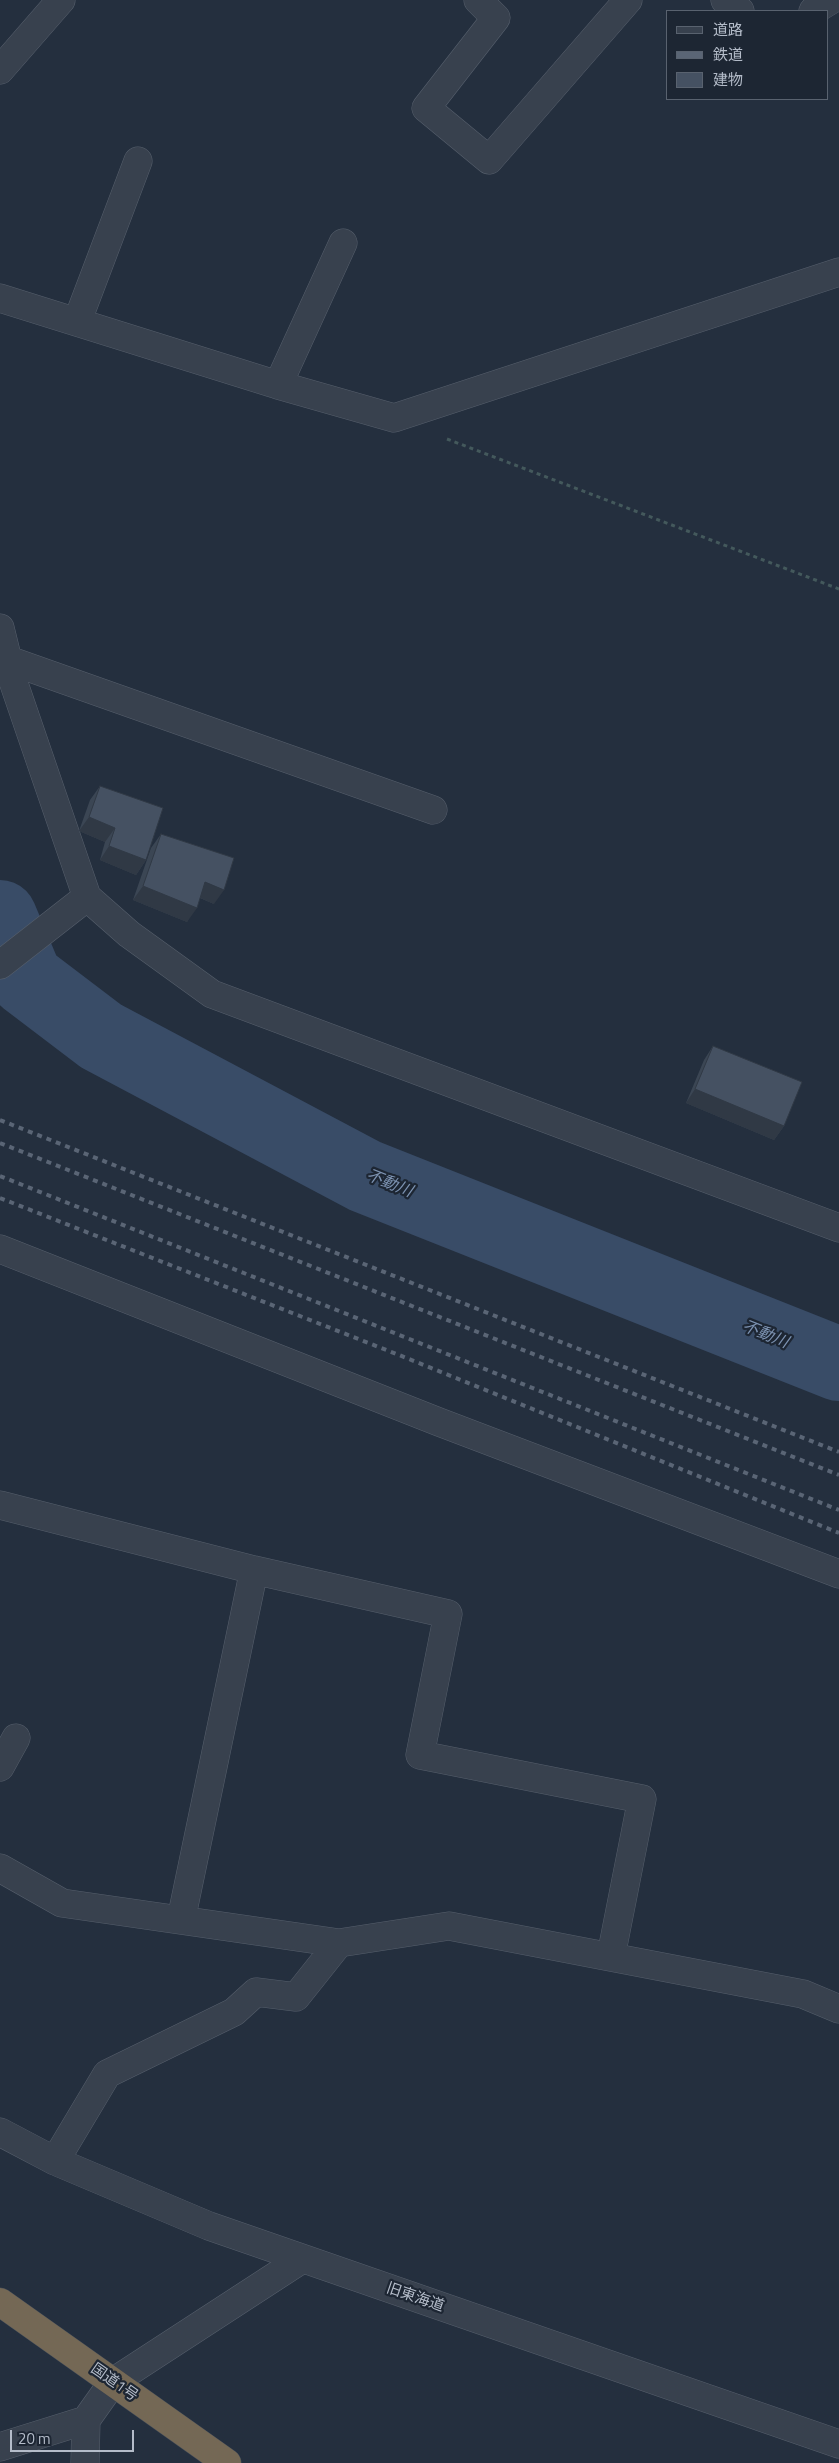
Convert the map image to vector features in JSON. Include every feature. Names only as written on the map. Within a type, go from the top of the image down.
[{"type":"highway","name":"国道1号","points":[[0,2302],[227,2463]]},
{"type":"street","points":[[0,70],[61,0]]},
{"type":"street","points":[[478,0],[496,18],[426,108],[489,160],[628,0]]},
{"type":"street","points":[[725,0],[739,10]]},
{"type":"street","points":[[815,10],[831,0]]},
{"type":"street","points":[[77,322],[138,161]]},
{"type":"street","points":[[278,385],[343,243]]},
{"type":"street","points":[[0,298],[278,385],[394,418],[839,272]]},
{"type":"street","points":[[0,628],[8,660],[72,857],[87,897],[129,934],[212,994],[839,1228]]},
{"type":"street","points":[[8,660],[434,810]]},
{"type":"street","points":[[0,965],[87,897]]},
{"type":"street","points":[[0,1249],[439,1422],[839,1574]]},
{"type":"street","points":[[0,1506],[254,1570],[448,1614],[420,1755],[642,1799],[611,1956]]},
{"type":"street","points":[[181,1920],[254,1570]]},
{"type":"street","points":[[0,1767],[16,1738]]},
{"type":"street","points":[[0,1868],[62,1903],[339,1943],[449,1926],[803,1994],[839,2009]]},
{"type":"street","points":[[55,2161],[107,2074],[234,2012],[256,1992],[296,1997],[339,1943]]},
{"type":"street","name":"旧東海道","points":[[0,2132],[55,2161],[209,2226],[302,2259],[837,2437]]},
{"type":"street","points":[[85,2463],[86,2420],[113,2382],[302,2259]]},
{"type":"street","points":[[0,2446],[86,2420]]},
{"type":"path","points":[[394,418],[839,589]]},
{"type":"building","points":[[100,786],[163,808],[146,860],[109,846],[115,828],[89,817]]},
{"type":"building","points":[[161,834],[234,858],[224,890],[205,882],[197,908],[143,886]]},
{"type":"building","points":[[713,1046],[802,1082],[784,1126],[695,1089]]},
{"type":"waterway","name":"不動川","points":[[0,917],[26,979],[101,1036],[365,1176],[839,1364]]},
{"type":"railway","points":[[0,1120],[839,1452]]},
{"type":"railway","points":[[0,1143],[839,1475]]},
{"type":"railway","points":[[0,1176],[839,1510]]},
{"type":"railway","points":[[0,1198],[399,1355],[839,1533]]}]
